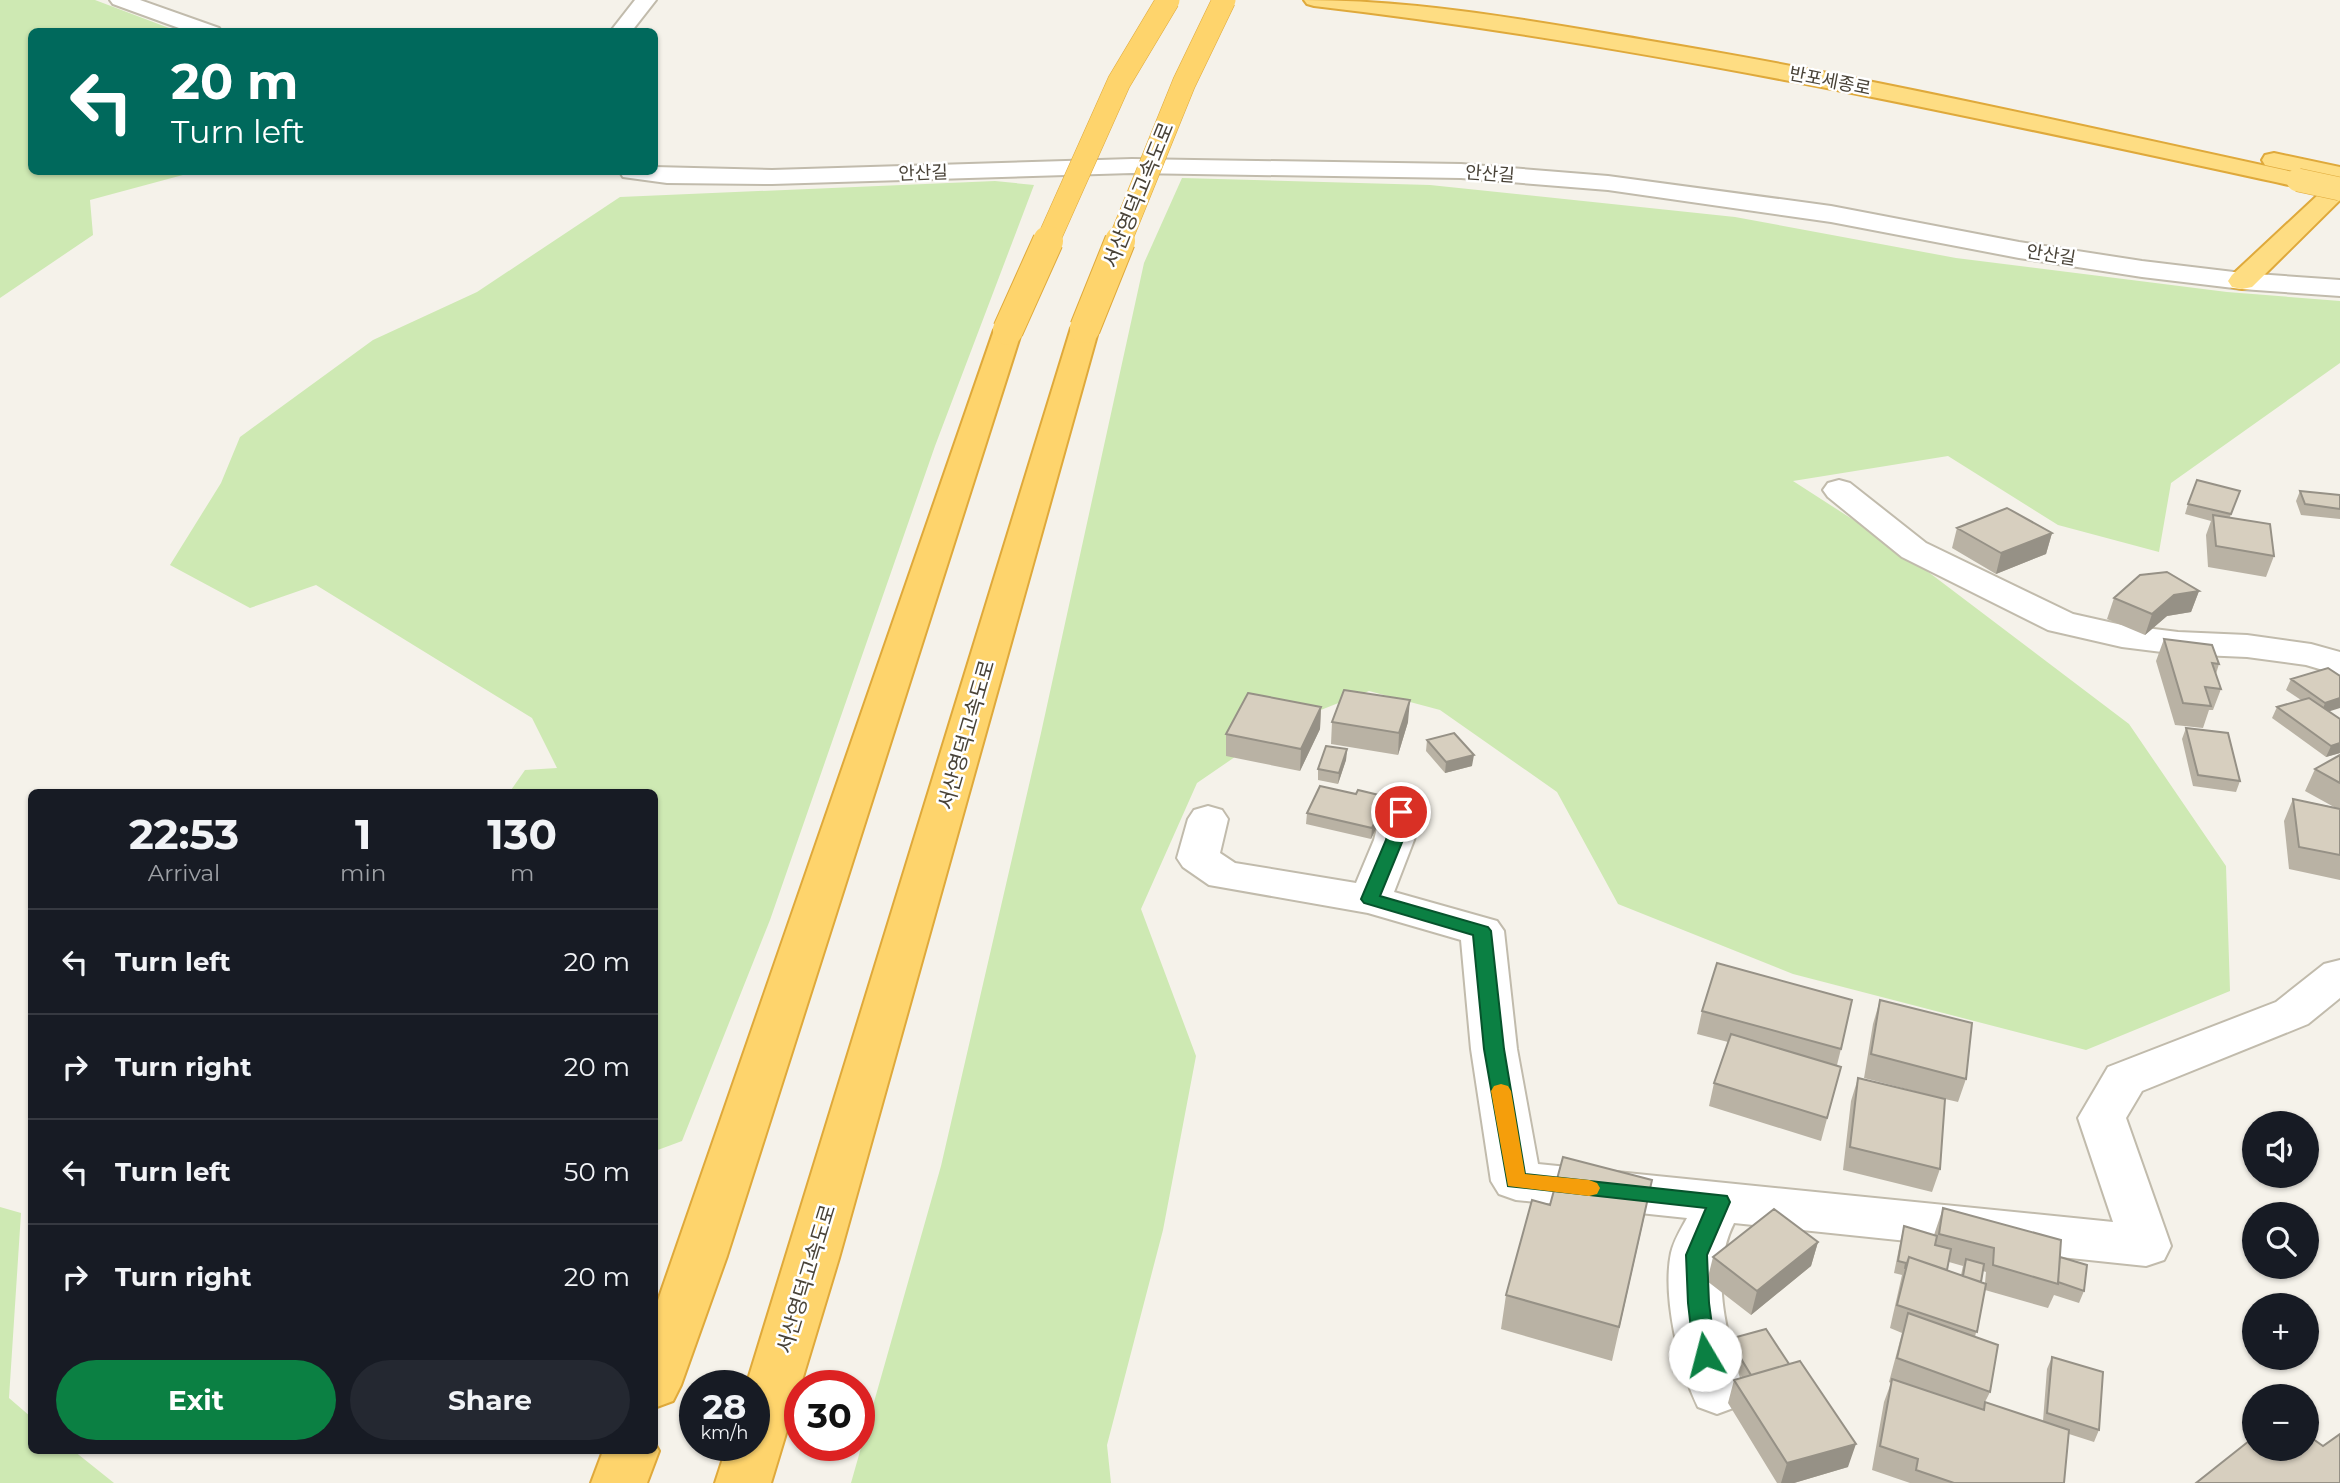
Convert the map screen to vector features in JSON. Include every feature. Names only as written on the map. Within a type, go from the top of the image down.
[{"type":"highway","points":[[658,1374],[701,1256],[1009,330],[1119,82],[1168,0]]},
{"type":"highway","name":"서산영덕고속도로","points":[[743,1483],[813,1258],[1085,328],[1184,83],[1224,0]]},
{"type":"highway","name":"반포세종로","points":[[1314,0],[1547,30],[1858,86],[2306,174],[2340,174]]},
{"type":"highway","name":"반포세종로","points":[[1412,0],[1558,21],[1870,74],[2306,174],[2340,188]]},
{"type":"highway","points":[[2242,281],[2340,188]]},
{"type":"highway","points":[[619,1483],[630,1454]]},
{"type":"street","points":[[120,0],[200,28]]},
{"type":"street","points":[[623,28],[646,0]]},
{"type":"street","name":"안산길","points":[[658,175],[772,177],[1132,166],[1461,171],[1608,183],[1831,214],[2019,250],[2242,281],[2340,288]]},
{"type":"street","points":[[1839,490],[1914,550],[2061,622],[2122,636],[2247,646],[2311,655],[2340,664]]},
{"type":"street","points":[[1370,899],[1394,840],[1401,812]]},
{"type":"street","points":[[1208,819],[1198,858],[1224,875],[1370,899],[1482,931],[1494,1049],[1516,1181],[2146,1246],[2102,1118],[2125,1079],[2292,1013],[2340,975]]},
{"type":"street","points":[[1717,1391],[1705,1355],[1698,1303],[1696,1255],[1720,1202]]},
{"type":"green space","points":[[0,0],[95,0],[169,28],[28,28],[28,175],[183,175],[90,200],[93,235],[0,298]]},
{"type":"green space","points":[[1182,178],[1430,185],[1735,217],[1956,258],[2227,292],[2340,301],[2340,363],[2171,483],[2159,552],[2058,525],[1948,456],[1793,481],[1894,546],[2129,724],[2226,866],[2230,991],[2086,1050],[1793,974],[1618,904],[1557,792],[1440,710],[1369,691],[1280,726],[1197,783],[1141,909],[1196,1056],[1163,1230],[1107,1445],[1111,1483],[851,1483],[857,1461],[875,1461],[875,1398],[941,1166],[1041,733],[1144,263]]},
{"type":"green space","points":[[995,181],[1034,185],[935,446],[770,920],[682,1141],[658,1150],[658,789],[512,789],[525,770],[557,768],[532,718],[316,585],[250,608],[170,565],[221,483],[240,437],[373,340],[477,292],[620,197]]},
{"type":"green space","points":[[0,1207],[21,1213],[9,1398],[28,1414],[28,1454],[78,1454],[114,1483],[0,1483]]},
{"type":"building","points":[[2197,480],[2240,491],[2231,514],[2188,504]]},
{"type":"building","points":[[2300,491],[2340,495],[2340,509],[2305,504]]},
{"type":"building","points":[[2007,508],[2052,533],[2001,553],[1957,528]]},
{"type":"building","points":[[2213,515],[2270,524],[2274,556],[2216,546]]},
{"type":"building","points":[[2167,572],[2199,591],[2174,595],[2152,614],[2114,598],[2140,575]]},
{"type":"building","points":[[2164,639],[2212,645],[2219,664],[2212,663],[2221,689],[2205,687],[2211,706],[2183,703]]},
{"type":"building","points":[[2328,668],[2340,676],[2340,698],[2325,703],[2291,679]]},
{"type":"building","points":[[1344,690],[1410,700],[1399,733],[1332,722]]},
{"type":"building","points":[[1248,693],[1321,707],[1301,749],[1226,734]]},
{"type":"building","points":[[2309,698],[2340,719],[2340,743],[2331,746],[2277,707]]},
{"type":"building","points":[[2186,728],[2228,733],[2240,781],[2198,775]]},
{"type":"building","points":[[1454,733],[1474,755],[1446,762],[1427,740]]},
{"type":"building","points":[[1326,746],[1347,749],[1339,773],[1318,769]]},
{"type":"building","points":[[2340,755],[2340,783],[2315,769]]},
{"type":"building","points":[[1320,786],[1356,794],[1358,790],[1387,797],[1372,828],[1307,813]]},
{"type":"building","points":[[2293,799],[2340,809],[2340,855],[2299,847]]},
{"type":"building","points":[[1717,963],[1852,1000],[1841,1049],[1702,1011]]},
{"type":"building","points":[[1880,1000],[1972,1023],[1966,1079],[1871,1054]]},
{"type":"building","points":[[1731,1034],[1841,1067],[1827,1118],[1714,1083]]},
{"type":"building","points":[[1858,1078],[1945,1099],[1940,1169],[1850,1147]]},
{"type":"building","points":[[1563,1157],[1652,1180],[1619,1327],[1506,1295],[1532,1200],[1550,1205]]},
{"type":"building","points":[[1943,1208],[2061,1240],[2058,1284],[1993,1265],[1994,1248],[1939,1234]]},
{"type":"building","points":[[1774,1209],[1818,1242],[1757,1291],[1713,1257]]},
{"type":"building","points":[[1904,1226],[1937,1236],[1935,1245],[1951,1249],[1947,1270],[1909,1257],[1905,1269],[1906,1263],[1898,1261]]},
{"type":"building","points":[[1909,1257],[1986,1284],[1977,1332],[1897,1305]]},
{"type":"building","points":[[2060,1257],[2087,1265],[2084,1291],[2058,1282]]},
{"type":"building","points":[[1966,1259],[1984,1264],[1981,1282],[1963,1276]]},
{"type":"building","points":[[1908,1313],[1998,1345],[1990,1392],[1897,1358]]},
{"type":"building","points":[[1766,1329],[1789,1364],[1751,1375],[1729,1339]]},
{"type":"building","points":[[2052,1357],[2103,1372],[2099,1430],[2047,1413]]},
{"type":"building","points":[[1800,1361],[1856,1444],[1787,1463],[1734,1380]]},
{"type":"building","points":[[1892,1379],[1984,1410],[1985,1402],[2069,1430],[2064,1483],[1954,1483],[1916,1470],[1918,1459],[1880,1446]]},
{"type":"building","points":[[2340,1434],[2340,1483],[2196,1483],[2242,1447],[2242,1461],[2319,1461],[2319,1443],[2323,1446]]},
{"type":"slow traffic","points":[[1501,1091],[1516,1181],[1589,1188]]},
{"type":"route","points":[[1401,812],[1394,840],[1370,899],[1482,931],[1494,1049],[1516,1181],[1720,1202],[1696,1255],[1698,1303],[1705,1355]]}]
